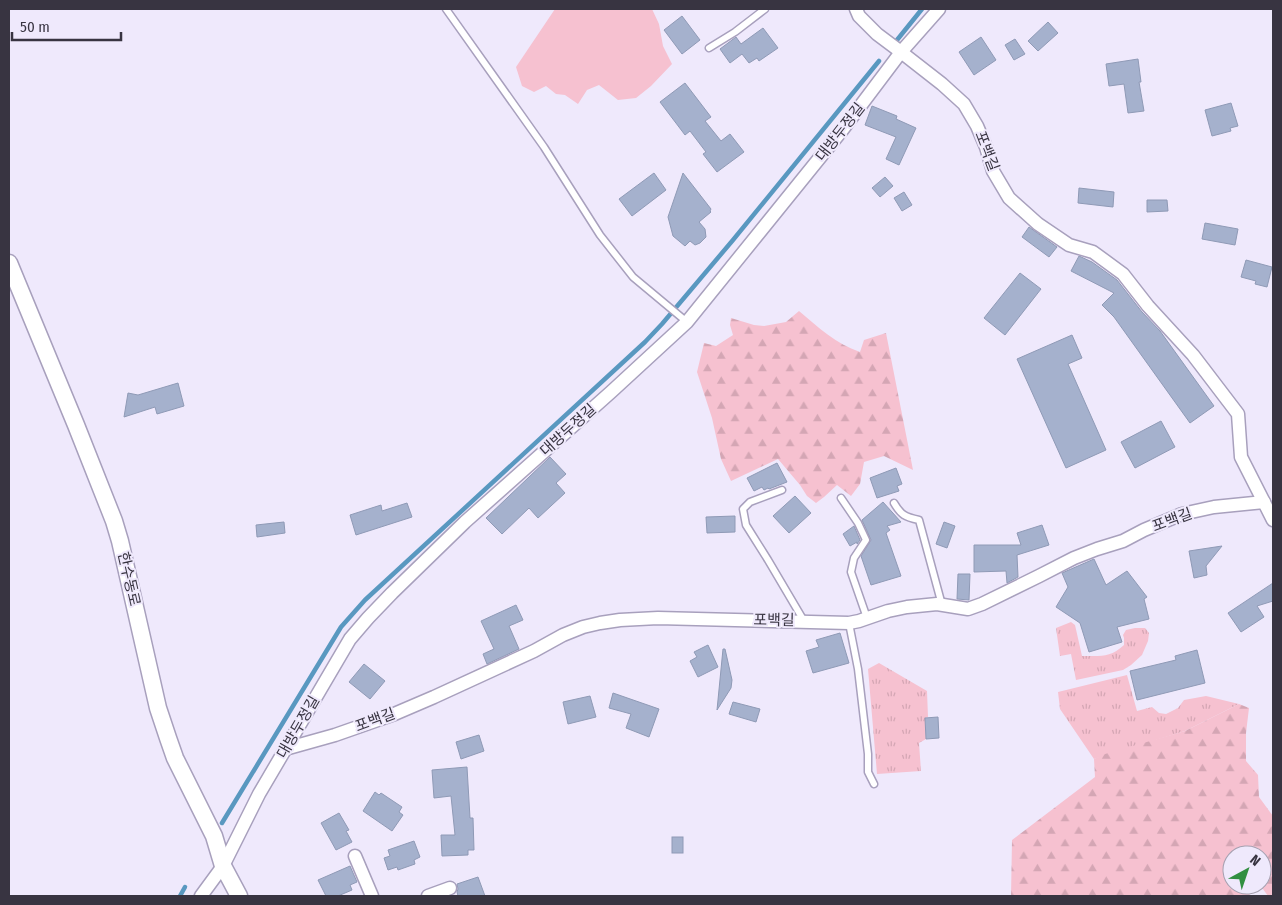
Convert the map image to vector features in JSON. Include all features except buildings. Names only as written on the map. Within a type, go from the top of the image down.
[{"type":"street","name":"포백길","points":[[856,9],[859,16],[876,34],[942,84],[964,104],[977,126],[993,171],[1009,198],[1038,224],[1069,245],[1093,252],[1123,274],[1148,306],[1193,355],[1238,414],[1241,457],[1273,520]]},
{"type":"street","name":"대방두정길","points":[[201,896],[223,866],[259,794],[350,639],[368,618],[465,522],[611,392],[683,318],[843,129],[901,52],[939,9]]},
{"type":"street","name":"한수동로","points":[[9,263],[114,521],[158,708],[168,738],[214,836],[223,866],[240,896]]},
{"type":"street","name":"포백길","points":[[285,750],[392,715],[518,659],[563,635],[600,623],[658,618],[859,622],[888,611],[927,605],[968,608],[982,604],[1074,558],[1123,541],[1182,514],[1214,507],[1264,502]]},
{"type":"street","points":[[355,856],[372,896]]},
{"type":"street","points":[[428,896],[450,888]]},
{"type":"lane","points":[[446,9],[544,147],[600,235],[634,277],[683,318]]},
{"type":"lane","points":[[710,48],[765,9]]},
{"type":"lane","points":[[782,490],[750,502],[743,509],[746,525],[804,621]]},
{"type":"lane","points":[[840,498],[858,523],[866,540],[854,558],[851,572],[867,618]]},
{"type":"lane","points":[[894,503],[899,511],[907,517],[918,520],[942,605]]},
{"type":"lane","points":[[849,622],[858,669],[868,754],[868,772],[874,784]]},
{"type":"green space","points":[[555,9],[652,9],[659,24],[663,46],[672,64],[651,86],[636,98],[618,100],[599,85],[587,90],[578,104],[565,95],[556,94],[546,86],[534,92],[522,86],[516,67]]},
{"type":"green space","points":[[799,311],[835,340],[860,352],[864,340],[886,333],[913,470],[884,456],[864,462],[860,484],[851,496],[837,485],[816,503],[807,496],[778,459],[731,481],[721,459],[712,418],[697,372],[704,343],[716,346],[733,335],[730,325],[731,318],[764,326],[786,322]]},
{"type":"green space","points":[[1071,622],[1075,625],[1082,656],[1104,655],[1114,652],[1124,645],[1123,635],[1126,630],[1145,628],[1149,633],[1148,641],[1142,655],[1123,670],[1076,680],[1071,654],[1060,656],[1056,628]]},
{"type":"green space","points":[[879,663],[927,691],[928,717],[925,718],[926,739],[919,743],[921,771],[877,774],[868,669]]},
{"type":"green space","points":[[1127,675],[1137,711],[1152,707],[1159,713],[1166,714],[1178,708],[1184,700],[1206,696],[1239,704],[1185,731],[1094,759],[1060,709],[1058,692]]},
{"type":"green space","points":[[1239,704],[1249,708],[1246,733],[1246,761],[1258,775],[1259,797],[1273,816],[1273,896],[1267,895],[1272,895],[1272,845],[1222,845],[1222,895],[1248,896],[1011,896],[1012,840],[1095,777],[1094,759],[1105,754],[1185,731]]},
{"type":"waterway","points":[[897,40],[922,9]]},
{"type":"waterway","points":[[222,823],[341,627],[365,600],[645,342],[733,240],[879,61]]},
{"type":"waterway","points":[[180,896],[185,887]]}]
